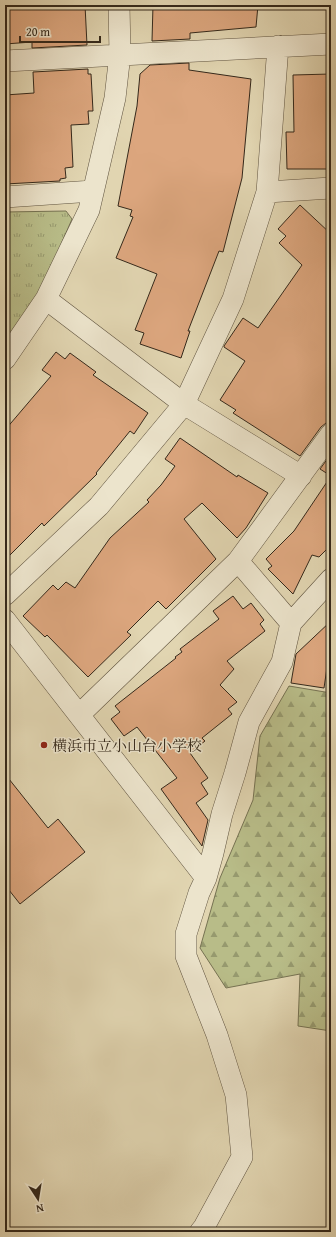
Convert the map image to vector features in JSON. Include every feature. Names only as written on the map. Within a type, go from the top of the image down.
[{"type":"street","points":[[5,359],[46,299],[89,210],[115,98],[120,54],[119,5]]},
{"type":"street","points":[[5,61],[331,44]]},
{"type":"street","points":[[5,595],[99,506],[184,404],[233,299],[267,192],[278,46]]},
{"type":"street","points":[[267,192],[331,188]]},
{"type":"street","points":[[5,197],[93,191]]},
{"type":"street","points":[[46,299],[184,404],[301,476]]},
{"type":"street","points":[[79,715],[238,561],[331,434]]},
{"type":"street","points":[[238,561],[291,623]]},
{"type":"street","points":[[200,1232],[242,1157],[236,1096],[217,1034],[186,956],[186,934],[199,893],[206,878],[222,814],[249,722],[282,662],[291,623],[331,579]]},
{"type":"street","points":[[5,620],[206,878]]},
{"type":"green space","points":[[66,211],[72,219],[40,293],[5,345],[5,212]]},
{"type":"green space","points":[[289,686],[331,693],[331,1031],[298,1026],[300,974],[226,988],[200,948],[220,878],[253,800],[260,736]]},
{"type":"building","points":[[5,5],[85,5],[87,45],[32,48],[32,42],[5,44]]},
{"type":"building","points":[[153,5],[258,5],[256,27],[190,33],[190,39],[152,41]]},
{"type":"building","points":[[189,63],[189,70],[251,79],[242,178],[223,252],[219,251],[188,331],[190,331],[181,358],[140,344],[144,333],[135,330],[157,274],[116,258],[133,217],[130,216],[132,210],[118,206],[137,106],[140,74],[150,65]]},
{"type":"building","points":[[88,69],[88,74],[91,74],[93,111],[88,111],[89,124],[71,125],[73,167],[65,168],[66,178],[60,179],[60,181],[5,184],[5,95],[34,93],[33,72]]},
{"type":"building","points":[[331,74],[331,169],[287,169],[286,132],[294,132],[293,75]]},
{"type":"building","points":[[300,205],[331,234],[331,422],[326,423],[321,427],[300,456],[233,413],[236,410],[220,400],[245,361],[224,346],[243,318],[258,328],[302,265],[279,243],[286,236],[278,229]]},
{"type":"building","points":[[56,352],[65,359],[70,353],[96,372],[93,375],[148,413],[134,434],[130,431],[96,473],[97,474],[44,526],[42,523],[5,560],[5,430],[51,376],[42,370]]},
{"type":"building","points":[[180,438],[237,477],[238,475],[268,493],[246,528],[237,538],[202,503],[184,519],[216,559],[166,609],[158,601],[127,632],[131,635],[88,677],[47,635],[45,637],[23,616],[53,585],[58,590],[66,582],[75,588],[110,538],[149,502],[147,500],[161,485],[175,466],[165,459]]},
{"type":"building","points":[[331,454],[331,476],[320,469]]},
{"type":"building","points":[[331,476],[331,545],[319,557],[312,555],[293,594],[268,569],[272,566],[266,559],[294,531]]},
{"type":"building","points":[[233,596],[243,609],[251,603],[264,620],[260,624],[265,631],[227,661],[234,669],[220,685],[237,702],[228,709],[232,714],[202,738],[205,741],[190,753],[208,778],[201,783],[208,794],[196,803],[208,820],[202,846],[161,789],[177,778],[137,727],[124,736],[111,719],[120,712],[115,706],[176,658],[175,657],[182,652],[180,649],[219,619],[213,611]]},
{"type":"building","points":[[331,621],[331,640],[324,688],[291,683],[296,654]]},
{"type":"building","points":[[5,774],[48,828],[58,819],[85,852],[20,904],[5,885]]},
{"type":"place","name":"横浜市立小山台小学校","points":[[44,745]]}]
